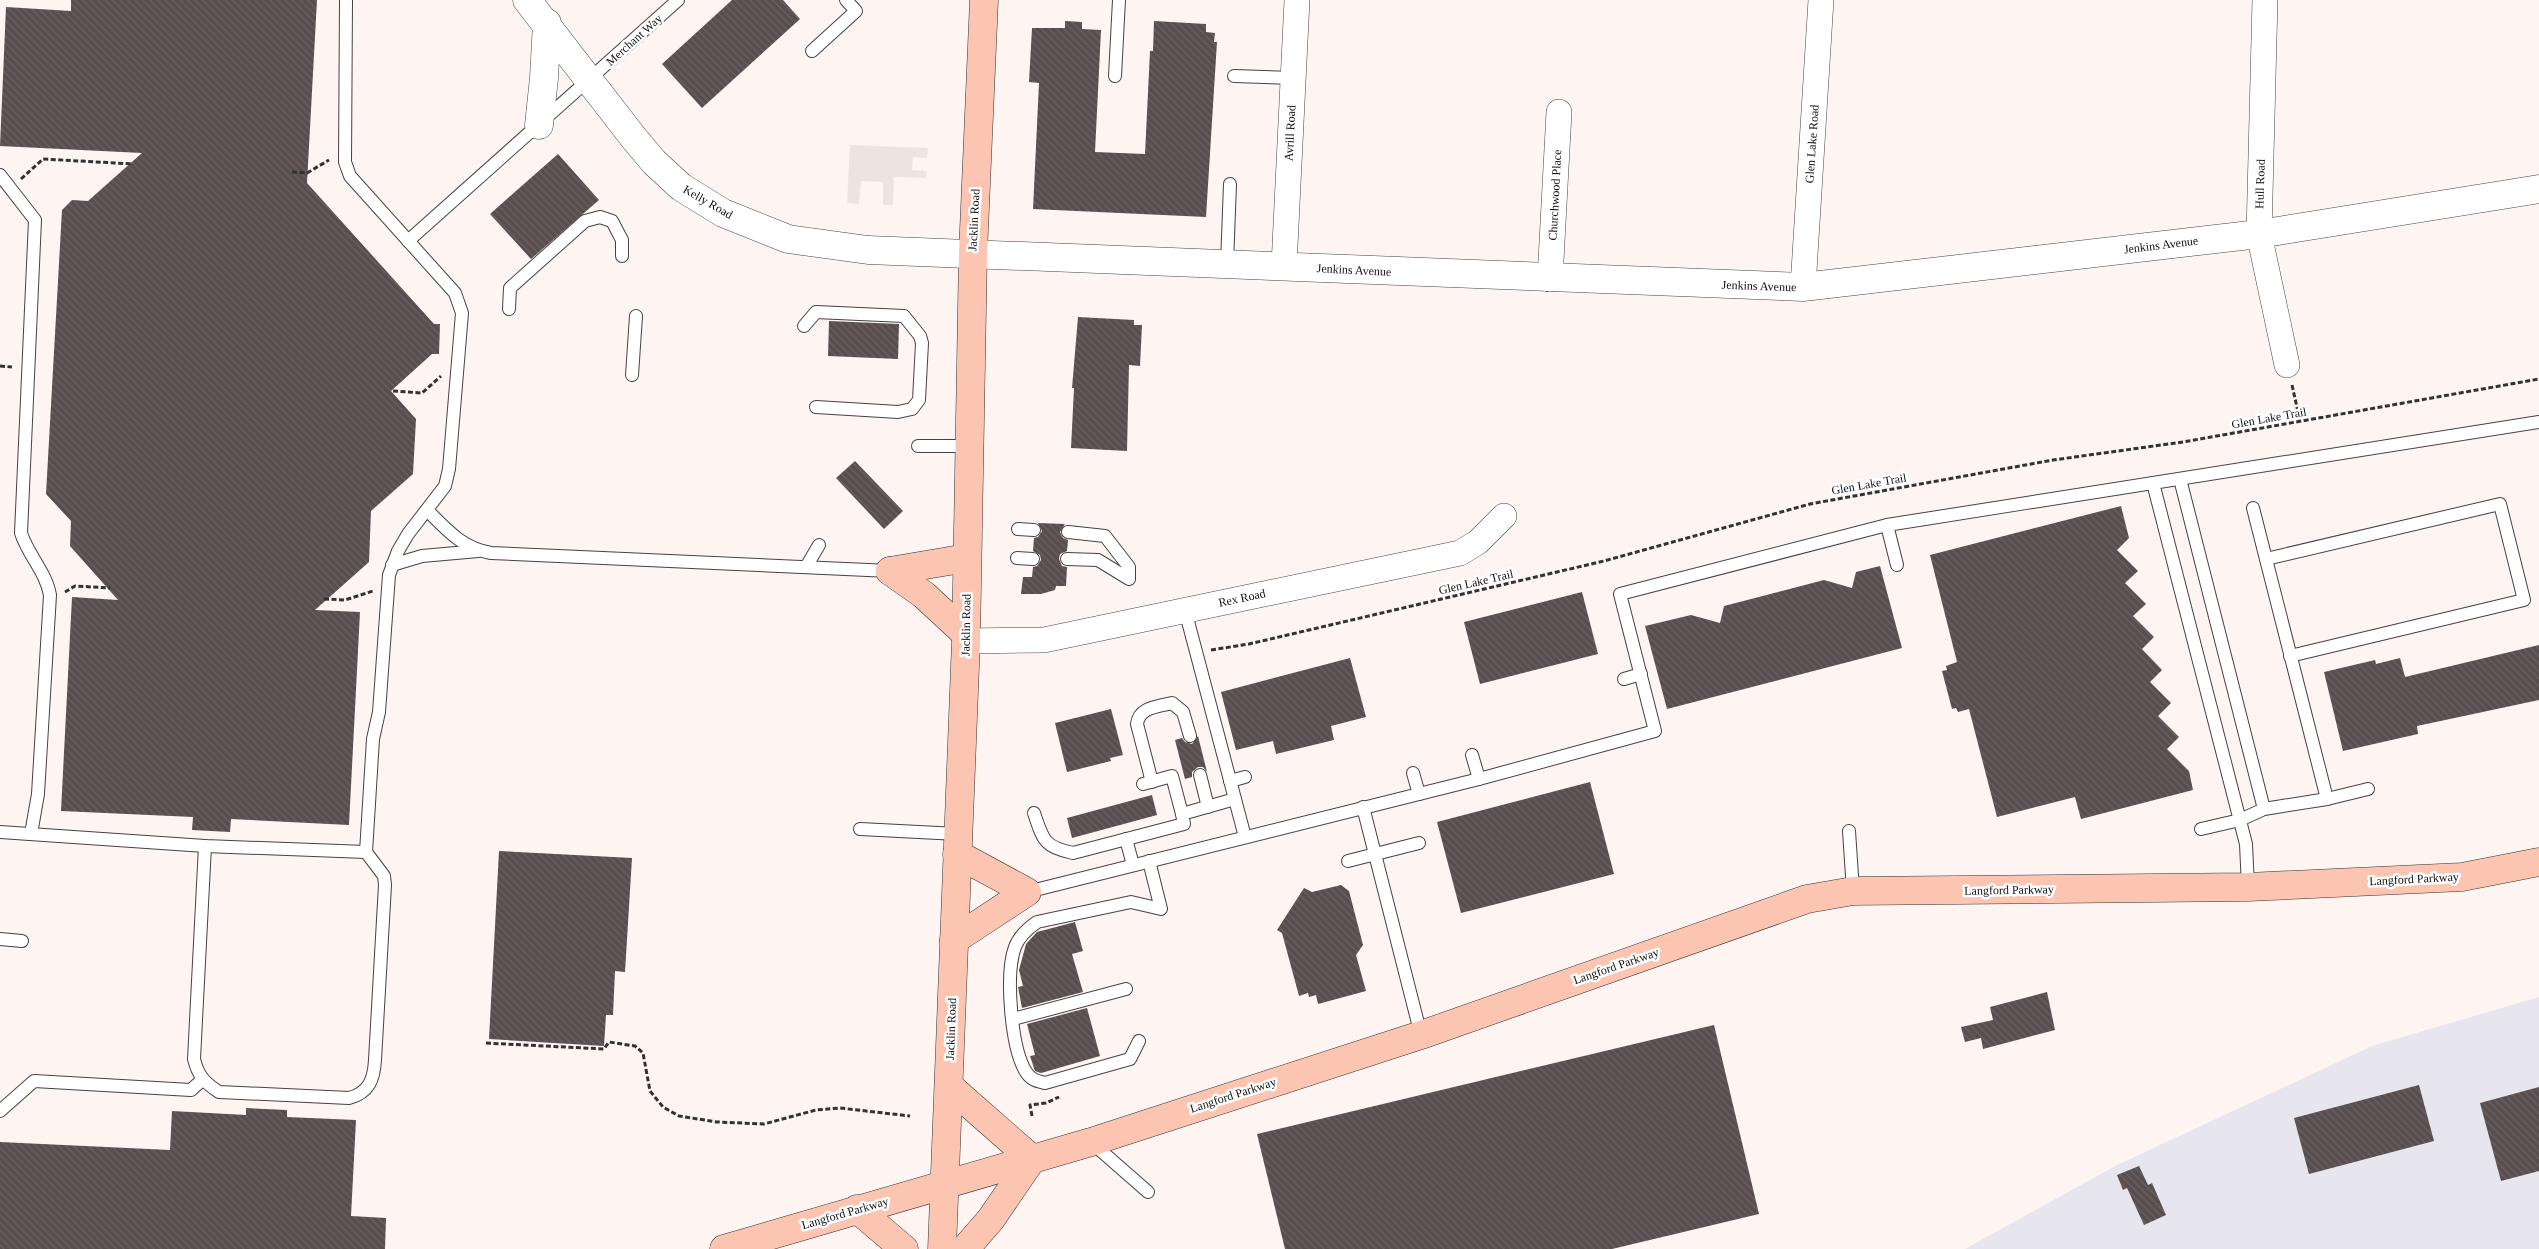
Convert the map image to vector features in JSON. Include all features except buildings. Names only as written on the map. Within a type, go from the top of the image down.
[{"type":"main road","name":"Jacklin Road","points":[[942,1249],[950,1087],[966,638],[972,253],[984,0]]},
{"type":"main road","points":[[890,571],[967,558]]},
{"type":"main road","points":[[890,571],[924,595],[966,638]]},
{"type":"main road","points":[[954,940],[1027,892],[958,844]]},
{"type":"main road","name":"Langford Parkway","points":[[724,1249],[1091,1142],[1421,1035],[1807,899],[1854,891],[2248,887],[2462,877],[2539,862]]},
{"type":"main road","points":[[950,1087],[1032,1159],[991,1219],[965,1249]]},
{"type":"main road","points":[[857,1209],[904,1249]]},
{"type":"street","name":"Kelly Road","points":[[527,0],[547,23],[589,81],[654,162],[681,187],[723,212],[788,239],[868,250],[972,253]]},
{"type":"street","name":"Avrill Road","points":[[1284,266],[1296,0]]},
{"type":"street","name":"Glen Lake Road","points":[[1803,287],[1821,0]]},
{"type":"street","name":"Hull Road","points":[[2265,0],[2259,234],[2287,365]]},
{"type":"street","points":[[539,125],[547,23]]},
{"type":"street","name":"Churchwood Place","points":[[1550,279],[1559,112]]},
{"type":"street","name":"Jenkins Avenue","points":[[972,253],[1550,279],[1803,287],[2259,234],[2539,189]]},
{"type":"street","name":"Rex Road","points":[[966,638],[1044,640],[1460,552],[1478,542],[1504,516]]},
{"type":"lane","points":[[205,846],[194,1059],[202,1080],[219,1092],[349,1098],[358,1096],[371,1082],[375,1060],[385,885],[384,876],[366,852],[373,739],[379,712],[388,586],[392,565],[408,534],[445,486],[450,469],[462,313],[459,299],[357,186],[345,162],[346,0]]},
{"type":"lane","name":"Merchant Way","points":[[408,241],[678,0]]},
{"type":"lane","points":[[812,51],[856,11],[846,0]]},
{"type":"lane","points":[[1115,76],[1119,0]]},
{"type":"lane","points":[[1234,76],[1293,78]]},
{"type":"lane","points":[[0,175],[35,220],[36,237],[21,533],[24,544],[48,584],[49,602],[38,794],[31,834]]},
{"type":"lane","points":[[1227,264],[1230,184]]},
{"type":"lane","points":[[509,309],[510,288],[585,221],[600,217],[612,221],[622,240],[622,256]]},
{"type":"lane","points":[[804,326],[816,312],[904,316],[920,336],[922,343],[919,400],[912,409],[898,412],[816,407]]},
{"type":"lane","points":[[632,375],[636,316]]},
{"type":"lane","points":[[1027,892],[1419,794],[1656,731],[1620,594],[1887,525],[2539,422]]},
{"type":"lane","points":[[918,446],[968,446]]},
{"type":"lane","points":[[2180,479],[2264,809]]},
{"type":"lane","points":[[2153,483],[2246,844],[2248,887]]},
{"type":"lane","points":[[2266,559],[2500,504],[2524,600],[2290,656]]},
{"type":"lane","points":[[2253,508],[2326,799]]},
{"type":"lane","points":[[427,510],[453,536],[478,551]]},
{"type":"lane","points":[[1887,525],[1897,565]]},
{"type":"lane","points":[[1018,529],[1034,530]]},
{"type":"lane","points":[[1067,559],[1098,560],[1129,579],[1129,567],[1105,536],[1068,532]]},
{"type":"lane","points":[[806,567],[818,545]]},
{"type":"lane","points":[[392,565],[422,556],[478,551],[890,571]]},
{"type":"lane","points":[[1017,558],[1033,558]]},
{"type":"lane","points":[[1185,610],[1245,837]]},
{"type":"lane","points":[[1624,679],[1641,674]]},
{"type":"lane","points":[[1034,813],[1043,840],[1056,850],[1073,853],[1184,824],[1172,776],[1147,783],[1137,724],[1138,716],[1141,712],[1172,703],[1183,712],[1190,736]]},
{"type":"lane","points":[[1472,754],[1479,778]]},
{"type":"lane","points":[[1413,773],[1419,794]]},
{"type":"lane","points":[[1200,775],[1208,807]]},
{"type":"lane","points":[[1230,780],[1245,776]]},
{"type":"lane","points":[[2201,829],[2240,820],[2264,809],[2326,799],[2368,788]]},
{"type":"lane","points":[[1182,814],[1235,799]]},
{"type":"lane","points":[[1363,808],[1421,1035]]},
{"type":"lane","points":[[860,829],[958,844]]},
{"type":"lane","points":[[1849,831],[1854,891]]},
{"type":"lane","points":[[0,832],[205,846],[366,852]]},
{"type":"lane","points":[[1126,839],[1133,865]]},
{"type":"lane","points":[[1348,862],[1419,843]]},
{"type":"lane","points":[[1139,1041],[1130,1059],[1045,1083],[1033,1080],[1025,1071],[1016,1042],[1010,969],[1015,947],[1025,930],[1037,922],[1131,902],[1162,909],[1149,861]]},
{"type":"lane","points":[[0,939],[22,940]]},
{"type":"lane","points":[[1013,1019],[1126,989]]},
{"type":"lane","points":[[0,1111],[34,1081],[191,1090],[202,1080]]},
{"type":"lane","points":[[1091,1142],[1148,1192]]},
{"type":"path","points":[[292,172],[307,173],[344,151]]},
{"type":"path","points":[[11,188],[43,159],[133,164]]},
{"type":"path","points":[[393,391],[422,393],[459,360]]},
{"type":"path","points":[[2287,365],[2300,421]]},
{"type":"path","name":"Glen Lake Trail","points":[[1212,650],[1604,562],[1810,504],[2052,460],[2183,442],[2539,379]]},
{"type":"path","points":[[49,602],[75,586],[110,588]]},
{"type":"path","points":[[324,599],[345,600],[388,586]]},
{"type":"path","points":[[486,1043],[604,1049],[609,1042],[635,1046],[643,1053],[647,1081],[656,1100],[679,1116],[693,1119],[764,1124],[816,1110],[840,1108],[910,1116]]},
{"type":"shaded area","points":[[850,145],[928,148],[927,158],[913,157],[912,170],[927,171],[926,178],[894,177],[893,205],[883,205],[883,182],[861,181],[859,204],[847,203]]},
{"type":"shaded area","points":[[2539,997],[2539,1249],[1965,1249],[2117,1165],[2372,1046]]}]
